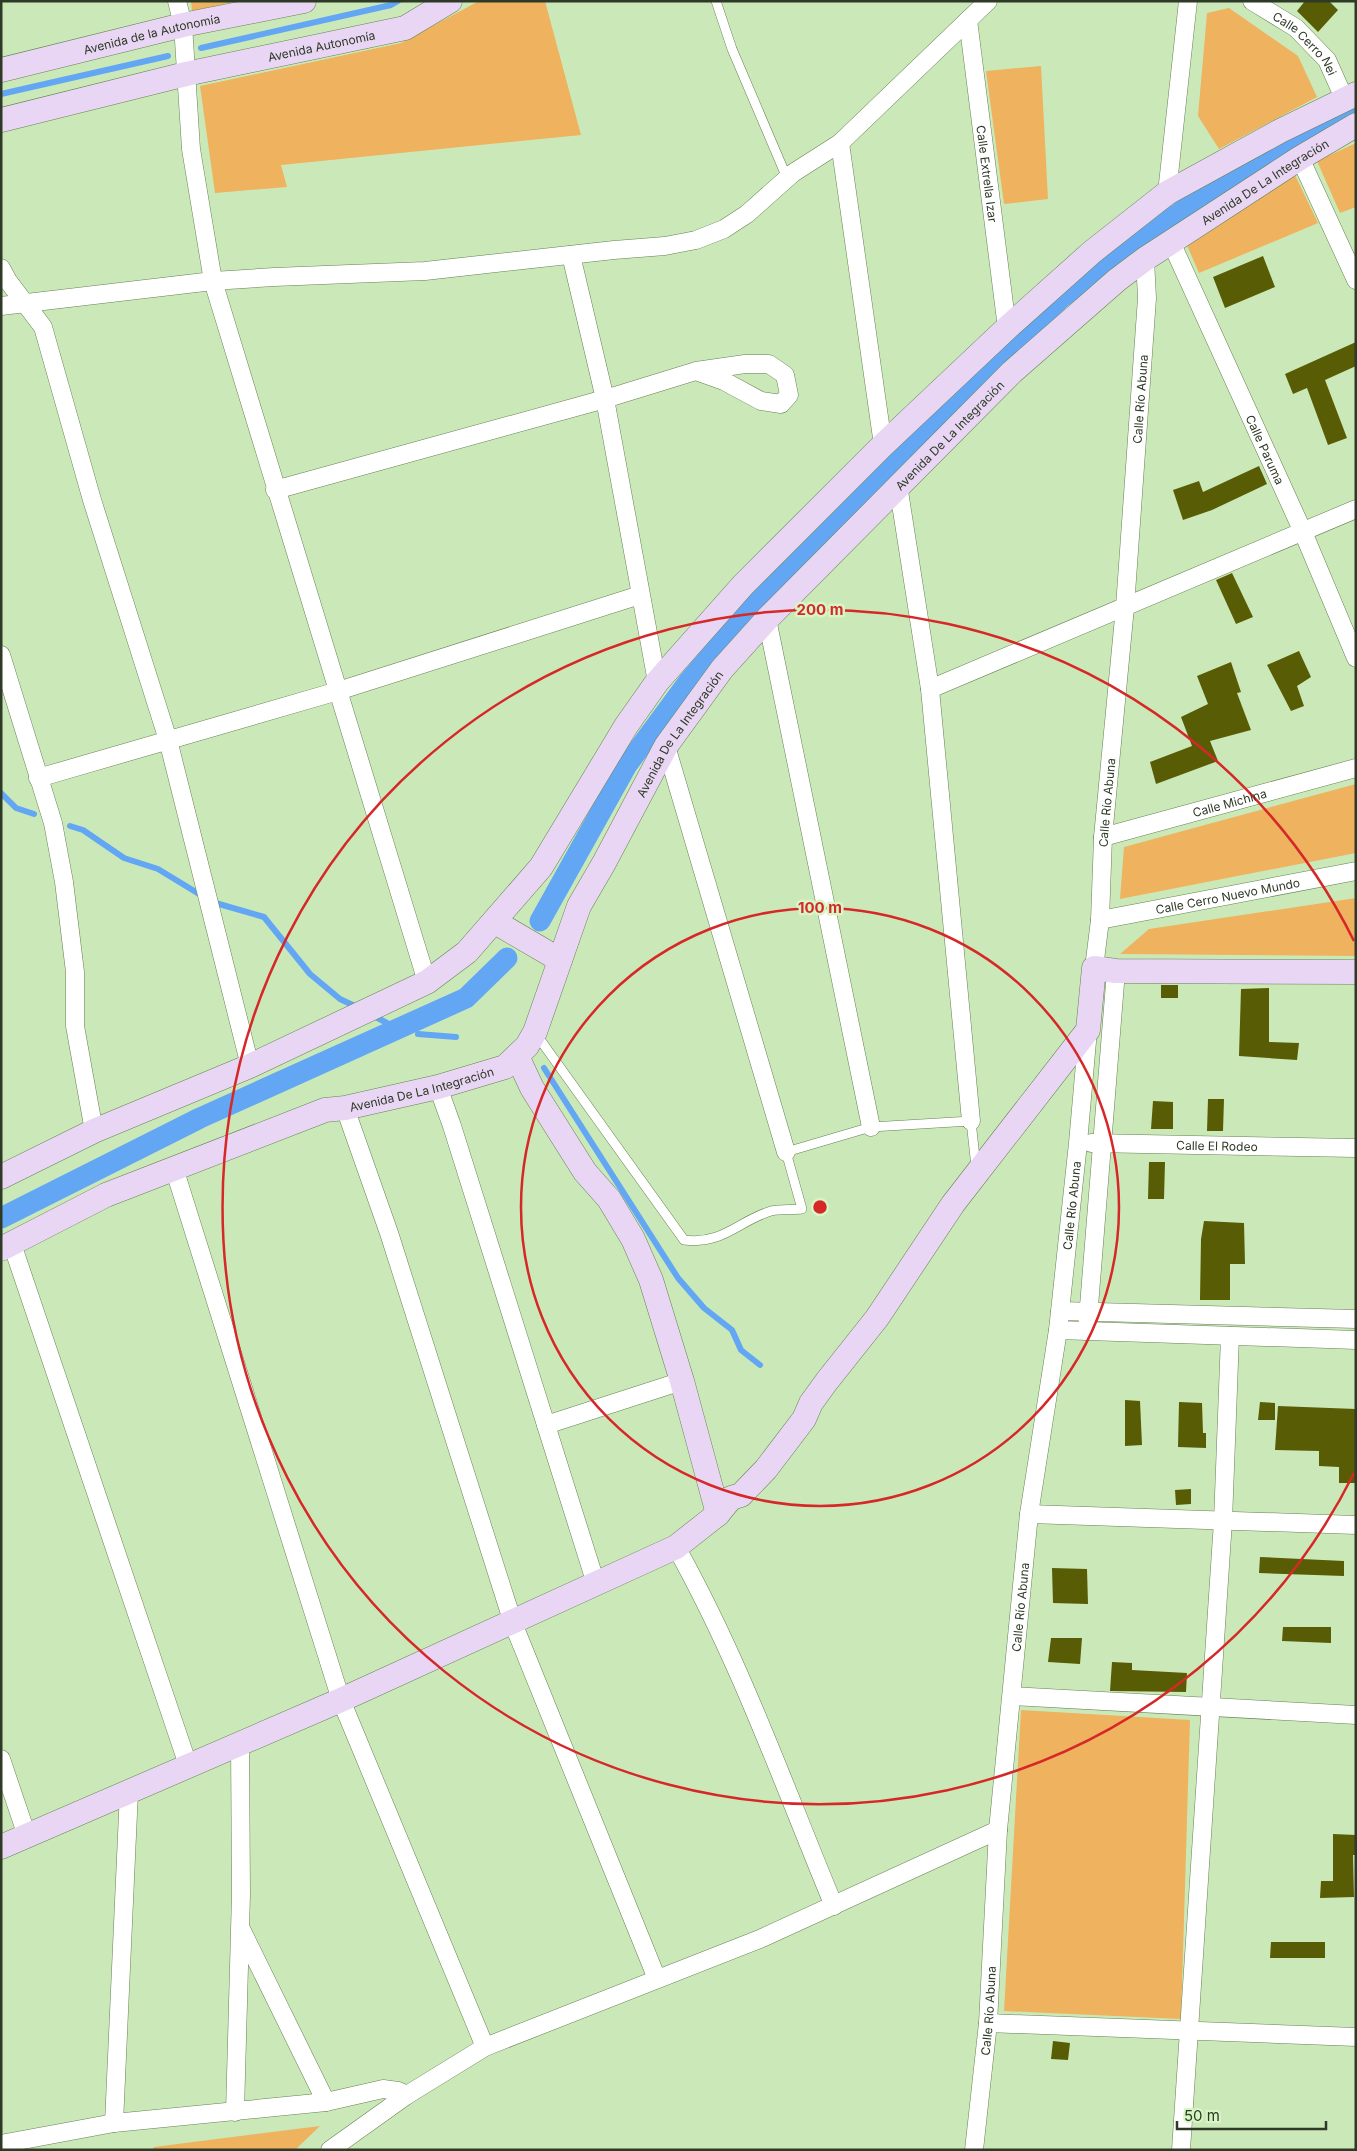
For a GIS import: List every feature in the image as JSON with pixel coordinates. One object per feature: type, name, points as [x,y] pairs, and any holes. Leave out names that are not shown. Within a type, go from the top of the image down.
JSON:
[{"type":"main road","name":"Avenida de la Autonomía","points":[[1,70],[183,26],[304,1]]},
{"type":"main road","name":"Avenida Autonomía","points":[[186,74],[405,28],[450,1]]},
{"type":"main road","points":[[1,120],[186,74]]},
{"type":"main road","points":[[1,1177],[94,1131],[250,1066],[427,982],[467,952],[541,867],[626,726],[657,682],[743,585],[883,446],[1007,328],[1092,252],[1166,193],[1280,131],[1350,96]]},
{"type":"main road","name":"Avenida De La Integración","points":[[7,1246],[106,1195],[325,1110],[345,1108],[438,1087],[505,1067],[527,1046],[534,1032],[579,906],[666,746],[722,669],[767,619],[1012,372],[1117,280],[1145,259],[1300,158],[1356,125]]},
{"type":"main road","points":[[495,922],[560,960]]},
{"type":"main road","points":[[1105,970],[1356,972]]},
{"type":"main road","name":"Calle Río Abuna","points":[[1088,1030],[1105,970]]},
{"type":"main road","points":[[1,1847],[341,1700],[676,1547],[718,1514],[732,1498],[741,1494],[766,1469],[804,1418],[811,1403],[827,1381],[877,1318],[953,1204],[1088,1030]]},
{"type":"main road","points":[[517,1056],[532,1088],[585,1172],[609,1200],[633,1239],[651,1280],[682,1381],[718,1514]]},
{"type":"street","points":[[177,1],[183,26],[192,149],[213,281],[275,490],[427,982]]},
{"type":"street","points":[[1,306],[213,281],[425,271],[665,246],[696,240],[724,229],[747,214],[787,178],[840,143],[988,1]]},
{"type":"street","points":[[1166,193],[1188,1]]},
{"type":"street","name":"Calle Cerro Nei","points":[[1252,1],[1296,28],[1327,60],[1350,96]]},
{"type":"street","name":"Calle Extrella Izar","points":[[968,20],[1007,328]]},
{"type":"street","points":[[840,143],[883,446]]},
{"type":"street","points":[[1300,158],[1356,280]]},
{"type":"street","name":"Calle Paruma","points":[[1171,242],[1302,532],[1356,658]]},
{"type":"street","points":[[571,255],[605,398],[657,682]]},
{"type":"street","name":"Calle Río Abuna","points":[[1105,970],[1100,920],[1103,837],[1125,607],[1147,298],[1145,259]]},
{"type":"street","points":[[1,268],[8,281],[43,327],[92,500],[168,740],[250,1066]]},
{"type":"street","points":[[275,490],[696,371]]},
{"type":"street","points":[[898,485],[930,689],[971,1121]]},
{"type":"street","points":[[930,689],[1356,509]]},
{"type":"street","points":[[38,778],[338,691],[640,595]]},
{"type":"street","points":[[767,619],[871,1127]]},
{"type":"street","points":[[1,655],[53,823],[64,882],[75,972],[75,1026],[94,1131]]},
{"type":"street","points":[[666,746],[786,1152]]},
{"type":"street","name":"Calle Michina","points":[[1103,837],[1356,768]]},
{"type":"street","name":"Calle Cerro Nuevo Mundo","points":[[1100,920],[1356,871]]},
{"type":"street","points":[[1087,1331],[1102,1144],[1105,970]]},
{"type":"street","name":"Calle Río Abuna","points":[[974,2150],[988,2023],[998,1830],[1029,1514],[1058,1330],[1088,1030]]},
{"type":"street","points":[[438,1087],[596,1584]]},
{"type":"street","points":[[345,1108],[389,1234],[513,1623],[657,1979]]},
{"type":"street","name":"Calle El Rodeo","points":[[1078,1143],[1356,1148]]},
{"type":"street","points":[[174,1168],[341,1700],[485,2047]]},
{"type":"street","points":[[7,1246],[188,1766]]},
{"type":"street","points":[[1060,1311],[1356,1318]]},
{"type":"street","points":[[1058,1330],[1356,1340]]},
{"type":"street","points":[[1181,2150],[1223,1521],[1230,1336]]},
{"type":"street","points":[[546,1425],[682,1381]]},
{"type":"street","points":[[1029,1514],[1356,1525]]},
{"type":"street","points":[[676,1547],[699,1589],[737,1670],[834,1906]]},
{"type":"street","points":[[1012,1696],[1356,1714]]},
{"type":"street","points":[[235,2112],[240,1926],[240,1743]]},
{"type":"street","points":[[1,1758],[27,1836]]},
{"type":"street","points":[[114,2123],[129,1791]]},
{"type":"street","points":[[330,2150],[407,2095],[485,2047],[762,1938],[998,1830]]},
{"type":"street","points":[[240,1926],[326,2102]]},
{"type":"street","points":[[988,2023],[1356,2037]]},
{"type":"street","points":[[1,2144],[114,2123],[326,2102],[383,2089],[398,2091],[407,2095]]},
{"type":"lane","points":[[716,1],[732,49],[787,178]]},
{"type":"lane","points":[[534,1032],[684,1240],[699,1242],[716,1238],[772,1211],[802,1209],[786,1152],[871,1127],[971,1121],[976,1174]]},
{"type":"shaded area","points":[[191,1],[237,1],[192,11]]},
{"type":"shaded area","points":[[479,1],[545,1],[581,135],[281,165],[287,187],[215,193],[200,86],[401,43]]},
{"type":"shaded area","points":[[1229,8],[1298,56],[1317,97],[1219,149],[1198,116],[1207,13]]},
{"type":"shaded area","points":[[1041,66],[1048,199],[1004,204],[986,71]]},
{"type":"shaded area","points":[[1356,143],[1356,207],[1340,213],[1317,161]]},
{"type":"shaded area","points":[[1295,175],[1318,223],[1199,273],[1186,243]]},
{"type":"shaded area","points":[[1356,784],[1356,853],[1120,899],[1124,847]]},
{"type":"shaded area","points":[[1356,898],[1356,956],[1120,954],[1149,929]]},
{"type":"shaded area","points":[[1021,1710],[1190,1720],[1181,2019],[1004,2011]]},
{"type":"shaded area","points":[[320,2126],[295,2150],[152,2150],[154,2147]]},
{"type":"building","points":[[1305,1],[1329,1],[1338,10],[1318,32],[1297,11]]},
{"type":"building","points":[[1263,256],[1275,287],[1225,308],[1213,277]]},
{"type":"building","points":[[1356,342],[1356,366],[1325,380],[1347,438],[1328,445],[1307,388],[1293,394],[1285,374]]},
{"type":"building","points":[[1259,466],[1267,484],[1212,510],[1183,520],[1173,490],[1199,481],[1203,492]]},
{"type":"building","points":[[1232,573],[1253,617],[1236,624],[1216,580]]},
{"type":"building","points":[[1299,651],[1311,677],[1297,686],[1304,706],[1291,711],[1267,665]]},
{"type":"building","points":[[1231,662],[1241,692],[1237,693],[1251,730],[1210,741],[1218,761],[1156,784],[1150,762],[1192,746],[1181,717],[1208,704],[1197,676]]},
{"type":"building","points":[[1161,985],[1178,985],[1178,998],[1161,998]]},
{"type":"building","points":[[1269,988],[1269,1042],[1299,1043],[1297,1060],[1239,1056],[1241,989]]},
{"type":"building","points":[[1208,1099],[1224,1099],[1223,1131],[1207,1131]]},
{"type":"building","points":[[1153,1101],[1173,1102],[1173,1129],[1151,1129]]},
{"type":"building","points":[[1149,1162],[1165,1162],[1164,1199],[1148,1199]]},
{"type":"building","points":[[1204,1221],[1244,1223],[1245,1264],[1230,1264],[1230,1300],[1200,1300],[1201,1239]]},
{"type":"building","points":[[1125,1400],[1140,1401],[1142,1445],[1125,1446]]},
{"type":"building","points":[[1179,1402],[1202,1403],[1203,1433],[1206,1433],[1206,1448],[1178,1447]]},
{"type":"building","points":[[1260,1402],[1275,1403],[1275,1420],[1258,1420]]},
{"type":"building","points":[[1278,1406],[1356,1409],[1355,1483],[1339,1483],[1339,1467],[1319,1466],[1319,1451],[1275,1450]]},
{"type":"building","points":[[1191,1489],[1191,1504],[1176,1505],[1175,1490]]},
{"type":"building","points":[[1260,1557],[1344,1561],[1344,1576],[1259,1573]]},
{"type":"building","points":[[1052,1568],[1087,1569],[1088,1604],[1053,1603]]},
{"type":"building","points":[[1283,1627],[1331,1627],[1331,1643],[1282,1641]]},
{"type":"building","points":[[1051,1638],[1082,1638],[1080,1664],[1048,1662]]},
{"type":"building","points":[[1112,1662],[1132,1663],[1132,1670],[1187,1673],[1186,1692],[1110,1691]]},
{"type":"building","points":[[1333,1834],[1356,1835],[1356,1855],[1353,1855],[1354,1897],[1320,1898],[1321,1881],[1333,1881]]},
{"type":"building","points":[[1271,1942],[1325,1942],[1325,1958],[1270,1958]]},
{"type":"building","points":[[1053,2041],[1070,2043],[1068,2060],[1051,2059]]},
{"type":"waterway","points":[[201,48],[391,5],[398,1]]},
{"type":"waterway","points":[[1,94],[168,56]]},
{"type":"waterway","points":[[540,921],[627,765],[689,681],[770,586],[935,426],[978,378],[1061,298],[1124,250],[1289,139],[1356,108]]},
{"type":"waterway","points":[[1,793],[16,808],[34,814]]},
{"type":"waterway","points":[[70,826],[83,830],[124,858],[158,869],[204,897]]},
{"type":"waterway","points":[[212,902],[264,917],[310,974],[340,999],[359,1008]]},
{"type":"waterway","points":[[1,1218],[200,1118],[466,998],[507,958]]},
{"type":"waterway","points":[[372,1015],[387,1023]]},
{"type":"waterway","points":[[418,1034],[456,1037]]},
{"type":"waterway","points":[[544,1068],[678,1278],[704,1308],[732,1330],[741,1350],[760,1365]]}]
